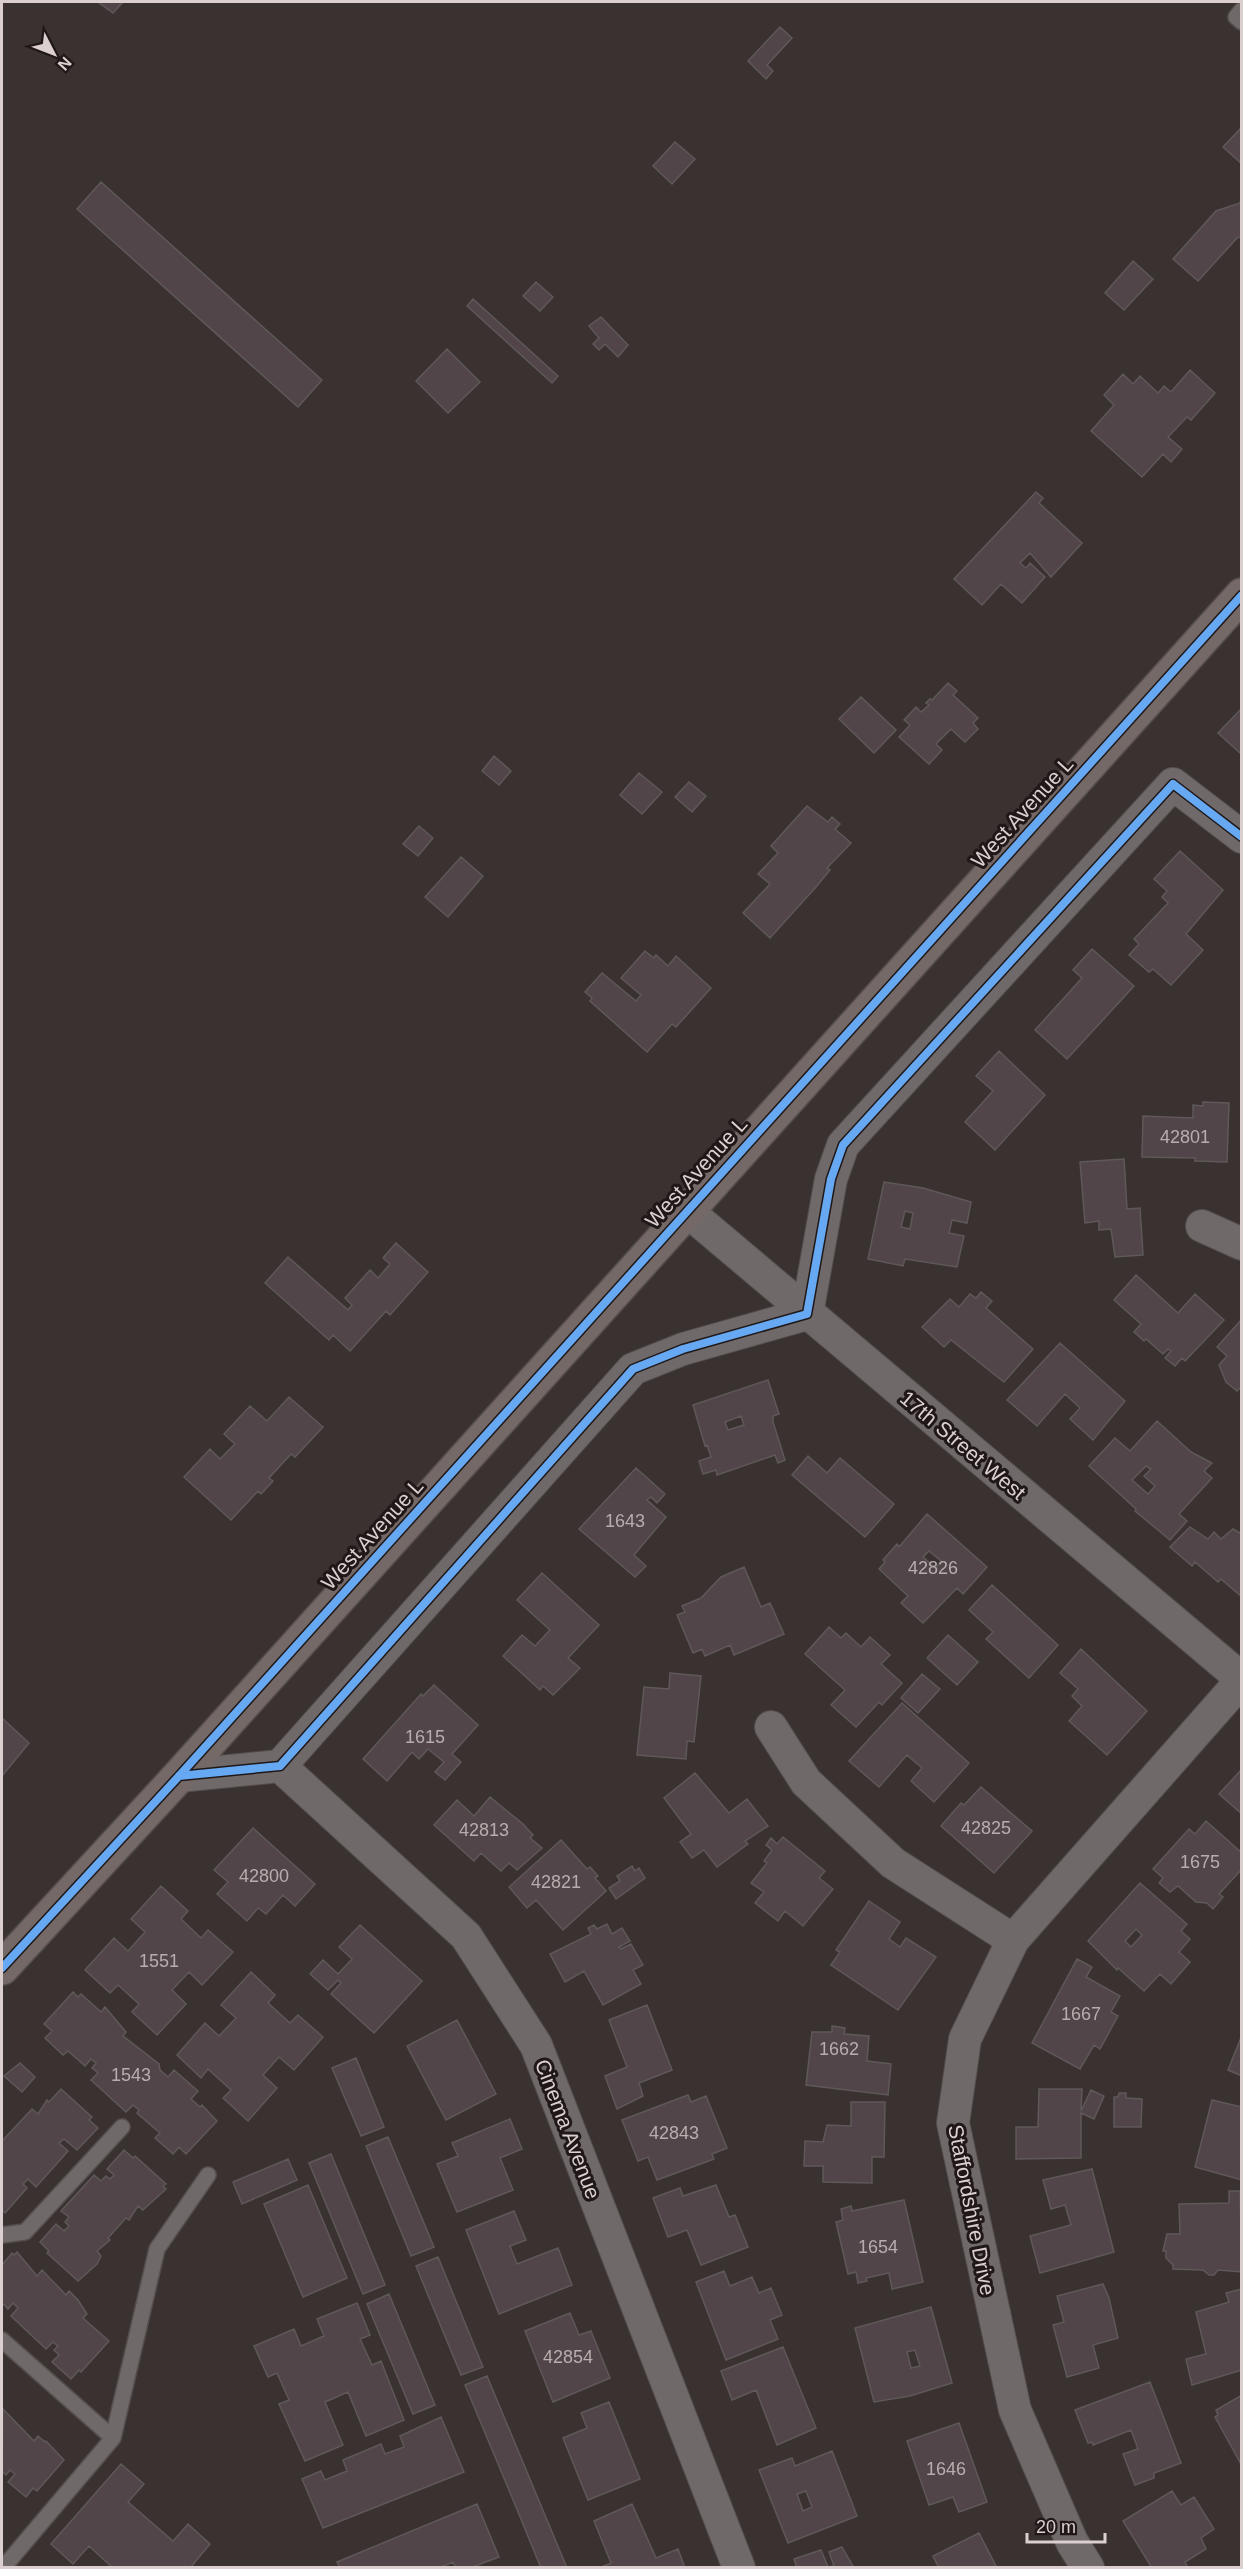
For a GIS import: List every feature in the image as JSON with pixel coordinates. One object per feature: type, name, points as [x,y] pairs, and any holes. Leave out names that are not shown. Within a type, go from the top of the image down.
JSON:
[{"type":"main road","name":"West Avenue L","points":[[2,1968],[179,1776],[686,1210],[1242,595]]},
{"type":"street","points":[[179,1776],[280,1766],[633,1369],[683,1349],[807,1314],[831,1179],[843,1146],[1173,784],[1242,837]]},
{"type":"street","name":"17th Street West","points":[[686,1210],[1242,1680]]},
{"type":"street","points":[[1202,1226],[1242,1245]]},
{"type":"street","name":"Staffordshire Drive","points":[[1088,2568],[1072,2542],[1015,2410],[952,2123],[965,2039],[1013,1940],[1242,1680]]},
{"type":"street","points":[[771,1727],[806,1782],[893,1863],[1013,1940]]},
{"type":"street","name":"Cinema Avenue","points":[[280,1766],[466,1936],[536,2045],[739,2568]]},
{"type":"lane","points":[[1242,10],[1236,16],[1242,22]]},
{"type":"lane","points":[[2,2235],[25,2232],[122,2127]]},
{"type":"lane","points":[[3,2568],[113,2438],[157,2248],[208,2175]]},
{"type":"lane","points":[[2,2340],[113,2438]]},
{"type":"building","points":[[98,2],[123,2],[113,13]]},
{"type":"building","points":[[780,27],[792,38],[767,65],[773,71],[766,79],[748,61]]},
{"type":"building","points":[[1242,127],[1242,164],[1223,147]]},
{"type":"building","points":[[675,142],[695,159],[672,184],[653,166]]},
{"type":"building","points":[[101,182],[322,380],[298,407],[77,209]]},
{"type":"building","points":[[1242,195],[1242,236],[1237,238],[1198,281],[1173,259],[1216,211],[1240,203]]},
{"type":"building","points":[[1133,261],[1153,279],[1124,310],[1105,293]]},
{"type":"building","points":[[536,282],[553,297],[540,311],[523,296]]},
{"type":"building","points":[[473,299],[558,376],[552,383],[467,306]]},
{"type":"building","points":[[601,317],[628,345],[618,357],[605,344],[599,350],[593,344],[599,338],[589,326]]},
{"type":"building","points":[[447,349],[480,382],[448,413],[416,381]]},
{"type":"building","points":[[1190,370],[1215,393],[1191,420],[1187,417],[1168,437],[1182,449],[1171,462],[1163,454],[1142,477],[1091,431],[1114,405],[1104,395],[1123,374],[1133,384],[1140,376],[1158,393],[1164,386],[1171,392]]},
{"type":"building","points":[[1036,492],[1043,498],[1039,503],[1082,543],[1051,577],[1030,553],[1020,563],[1026,568],[1030,563],[1045,577],[1022,603],[1001,584],[982,605],[954,579]]},
{"type":"building","points":[[948,683],[957,691],[953,695],[978,718],[973,723],[978,729],[965,742],[951,729],[936,744],[942,750],[929,764],[899,737],[910,725],[904,720],[916,707],[921,712],[929,705],[926,703],[932,700]]},
{"type":"building","points":[[861,697],[896,730],[874,753],[839,719]]},
{"type":"building","points":[[1242,708],[1242,754],[1241,754],[1218,733]]},
{"type":"building","points":[[494,756],[511,771],[499,785],[482,771]]},
{"type":"building","points":[[639,773],[662,792],[642,814],[620,795]]},
{"type":"building","points":[[689,782],[706,796],[692,812],[675,797]]},
{"type":"building","points":[[807,806],[828,822],[832,817],[840,824],[835,829],[851,843],[827,868],[830,870],[770,938],[743,913],[770,884],[758,874],[778,853],[771,846]]},
{"type":"building","points":[[419,826],[433,838],[418,856],[403,844]]},
{"type":"building","points":[[1180,851],[1223,890],[1186,934],[1203,950],[1171,985],[1153,969],[1149,972],[1129,955],[1139,944],[1134,939],[1168,903],[1162,897],[1167,891],[1154,879]]},
{"type":"building","points":[[461,857],[483,876],[448,917],[425,897]]},
{"type":"building","points":[[1092,949],[1134,986],[1067,1059],[1035,1030],[1082,978],[1073,970]]},
{"type":"building","points":[[645,951],[654,958],[656,955],[668,966],[676,956],[711,988],[676,1027],[672,1024],[647,1052],[590,1001],[592,998],[585,992],[602,973],[636,1001],[641,995],[621,978]]},
{"type":"building","points":[[999,1051],[1045,1095],[995,1150],[965,1122],[993,1091],[976,1076]]},
{"type":"building","points":[[1203,1102],[1229,1103],[1227,1162],[1195,1161],[1195,1158],[1142,1157],[1143,1116],[1193,1118],[1193,1105],[1203,1106]]},
{"type":"building","points":[[1124,1159],[1127,1209],[1140,1208],[1143,1255],[1115,1257],[1111,1229],[1099,1230],[1099,1221],[1085,1223],[1080,1162]]},
{"type":"building","points":[[884,1182],[923,1188],[971,1202],[967,1223],[952,1220],[949,1233],[964,1236],[957,1267],[905,1259],[903,1266],[868,1259]],"holes":[[[905,1211],[913,1213],[910,1229],[901,1227]]]},
{"type":"building","points":[[396,1243],[428,1272],[390,1315],[386,1311],[350,1351],[333,1335],[329,1340],[265,1283],[288,1257],[348,1310],[352,1305],[345,1298],[370,1270],[378,1278],[390,1264],[383,1258]]},
{"type":"building","points":[[1136,1275],[1178,1313],[1195,1294],[1224,1320],[1185,1361],[1182,1358],[1175,1366],[1165,1358],[1171,1351],[1168,1349],[1163,1354],[1146,1339],[1144,1341],[1134,1332],[1141,1324],[1114,1300]]},
{"type":"building","points":[[981,1292],[992,1301],[986,1308],[1033,1349],[1004,1382],[951,1340],[944,1347],[922,1327],[950,1299],[959,1307],[970,1294],[976,1298]]},
{"type":"building","points":[[1242,1319],[1242,1386],[1237,1391],[1226,1382],[1219,1365],[1227,1356],[1217,1347]]},
{"type":"building","points":[[1060,1343],[1125,1401],[1093,1440],[1070,1419],[1080,1408],[1065,1394],[1037,1426],[1007,1400]]},
{"type":"building","points":[[768,1380],[779,1414],[773,1416],[773,1422],[785,1460],[778,1463],[775,1455],[717,1475],[716,1470],[703,1474],[699,1461],[711,1457],[707,1445],[705,1446],[693,1405]],"holes":[[[741,1416],[744,1425],[728,1430],[725,1422]]]},
{"type":"building","points":[[289,1397],[323,1427],[295,1457],[291,1454],[269,1478],[273,1481],[261,1494],[258,1491],[231,1520],[184,1477],[210,1449],[220,1459],[235,1444],[224,1434],[250,1406],[267,1421]]},
{"type":"building","points":[[1157,1421],[1191,1452],[1212,1463],[1204,1471],[1212,1478],[1179,1514],[1187,1521],[1170,1540],[1135,1511],[1136,1509],[1089,1466],[1115,1438],[1130,1451]],"holes":[[[1146,1466],[1151,1469],[1144,1476],[1155,1486],[1148,1494],[1132,1480]]]},
{"type":"building","points":[[808,1456],[827,1473],[840,1458],[894,1504],[865,1537],[792,1475]]},
{"type":"building","points":[[636,1468],[665,1494],[657,1503],[651,1497],[647,1500],[666,1517],[634,1555],[646,1566],[635,1577],[579,1529]]},
{"type":"building","points":[[927,1514],[987,1567],[963,1594],[957,1588],[923,1623],[901,1603],[908,1596],[879,1569],[885,1562],[883,1560],[897,1544],[899,1547]],"holes":[[[929,1551],[941,1561],[936,1568],[923,1557]]]},
{"type":"building","points":[[1190,1527],[1208,1539],[1214,1532],[1221,1539],[1233,1529],[1242,1534],[1242,1597],[1221,1579],[1218,1582],[1195,1562],[1192,1566],[1170,1547]]},
{"type":"building","points":[[744,1567],[761,1607],[770,1603],[784,1634],[734,1655],[730,1645],[705,1656],[702,1649],[693,1653],[677,1615],[685,1612],[682,1606],[701,1598],[721,1577]]},
{"type":"building","points":[[542,1573],[599,1625],[568,1658],[580,1668],[553,1695],[543,1686],[540,1690],[503,1656],[522,1635],[535,1646],[550,1630],[517,1600]]},
{"type":"building","points":[[992,1585],[1058,1645],[1029,1678],[986,1639],[993,1632],[969,1610]]},
{"type":"building","points":[[829,1627],[841,1638],[846,1633],[861,1647],[870,1637],[890,1655],[881,1664],[902,1683],[882,1705],[879,1702],[856,1727],[831,1705],[845,1690],[805,1654]]},
{"type":"building","points":[[948,1635],[978,1662],[957,1685],[927,1658]]},
{"type":"building","points":[[1081,1649],[1147,1711],[1107,1755],[1069,1721],[1082,1706],[1072,1696],[1078,1689],[1060,1673]]},
{"type":"building","points":[[670,1673],[701,1676],[694,1742],[687,1741],[686,1759],[637,1755],[644,1687],[669,1689]]},
{"type":"building","points":[[922,1674],[940,1689],[918,1713],[901,1698]]},
{"type":"building","points":[[434,1685],[478,1725],[452,1754],[461,1762],[445,1780],[435,1772],[444,1762],[428,1749],[419,1759],[412,1752],[387,1781],[363,1759],[421,1694],[423,1696]]},
{"type":"building","points":[[902,1703],[969,1763],[934,1802],[911,1781],[922,1768],[907,1755],[879,1787],[849,1761]]},
{"type":"building","points":[[2,1718],[29,1743],[2,1776]]},
{"type":"building","points":[[1242,1769],[1242,1814],[1219,1794]]},
{"type":"building","points":[[695,1773],[729,1813],[747,1799],[768,1826],[745,1841],[748,1844],[717,1867],[704,1850],[692,1858],[680,1842],[691,1834],[664,1798]]},
{"type":"building","points":[[981,1787],[1032,1831],[994,1873],[941,1826],[961,1803],[964,1805]]},
{"type":"building","points":[[490,1797],[523,1824],[533,1835],[530,1838],[542,1848],[517,1870],[509,1863],[501,1871],[481,1853],[474,1861],[434,1825],[457,1800],[474,1816]]},
{"type":"building","points":[[1206,1821],[1242,1853],[1242,1869],[1219,1894],[1223,1897],[1213,1909],[1207,1903],[1196,1902],[1178,1886],[1170,1892],[1159,1883],[1163,1878],[1153,1869],[1189,1829],[1195,1834]]},
{"type":"building","points":[[253,1828],[315,1884],[295,1906],[283,1895],[266,1914],[258,1908],[247,1921],[217,1894],[228,1882],[214,1870]]},
{"type":"building","points":[[783,1837],[825,1871],[819,1878],[833,1889],[803,1926],[785,1911],[778,1921],[755,1903],[764,1892],[751,1883],[767,1863],[764,1861],[772,1850],[766,1845],[771,1838],[777,1844]]},
{"type":"building","points":[[561,1840],[587,1869],[590,1867],[598,1876],[595,1878],[606,1891],[563,1930],[536,1900],[527,1908],[509,1887]]},
{"type":"building","points":[[632,1866],[635,1871],[639,1868],[645,1878],[616,1899],[609,1888],[620,1881],[617,1876]]},
{"type":"building","points":[[1140,1883],[1187,1924],[1181,1931],[1190,1939],[1179,1952],[1190,1962],[1171,1984],[1160,1974],[1144,1991],[1118,1968],[1117,1970],[1088,1941]],"holes":[[[1136,1929],[1142,1935],[1131,1947],[1125,1941]]]},
{"type":"building","points":[[161,1886],[188,1911],[181,1919],[201,1938],[208,1930],[233,1952],[202,1985],[189,1972],[172,1990],[186,2004],[157,2035],[132,2012],[139,2004],[118,1985],[110,1993],[85,1970],[114,1938],[128,1951],[145,1932],[131,1919]]},
{"type":"building","points":[[869,1901],[900,1922],[889,1939],[900,1947],[906,1938],[936,1957],[898,2010],[831,1965],[840,1952],[836,1950]]},
{"type":"building","points":[[607,1924],[612,1934],[622,1928],[630,1941],[619,1947],[621,1949],[631,1944],[643,1965],[633,1970],[641,1984],[603,2005],[584,1971],[565,1982],[550,1954],[591,1934],[588,1928],[594,1925],[597,1929]]},
{"type":"building","points":[[360,1925],[422,1981],[374,2033],[331,1994],[341,1983],[338,1980],[328,1990],[310,1974],[323,1960],[338,1974],[352,1959],[339,1947]]},
{"type":"building","points":[[1077,1959],[1092,1967],[1086,1977],[1120,1996],[1111,2012],[1118,2016],[1100,2049],[1094,2045],[1080,2069],[1032,2043]]},
{"type":"building","points":[[251,1972],[275,1995],[268,2003],[290,2023],[298,2015],[323,2037],[294,2070],[279,2057],[263,2075],[277,2088],[248,2121],[223,2098],[231,2090],[208,2069],[201,2078],[177,2055],[205,2023],[219,2036],[236,2018],[221,2005]]},
{"type":"building","points":[[73,1992],[78,1997],[81,1994],[101,2012],[105,2007],[126,2032],[123,2036],[159,2064],[160,2070],[168,2077],[174,2070],[198,2091],[191,2099],[200,2107],[202,2105],[217,2121],[186,2154],[179,2147],[173,2154],[155,2138],[160,2133],[137,2113],[139,2110],[133,2105],[126,2112],[91,2080],[98,2073],[92,2068],[96,2063],[91,2059],[85,2066],[68,2051],[63,2055],[45,2038],[52,2031],[44,2024]]},
{"type":"building","points":[[647,2005],[672,2070],[639,2083],[643,2096],[617,2109],[605,2076],[627,2067],[609,2020]]},
{"type":"building","points":[[457,2020],[496,2094],[446,2120],[407,2046]]},
{"type":"building","points":[[832,2026],[845,2028],[844,2034],[869,2036],[867,2061],[891,2064],[888,2095],[806,2085],[812,2032],[832,2032]]},
{"type":"building","points":[[1242,2035],[1242,2076],[1228,2070]]},
{"type":"building","points":[[356,2058],[384,2127],[361,2136],[332,2068]]},
{"type":"building","points":[[20,2063],[35,2077],[22,2092],[4,2076]]},
{"type":"building","points":[[61,2089],[92,2117],[89,2120],[98,2128],[77,2150],[64,2139],[59,2143],[68,2151],[36,2187],[28,2179],[23,2184],[27,2188],[5,2213],[2,2210],[2,2141],[32,2109],[38,2114],[47,2100],[49,2102]]},
{"type":"building","points":[[1039,2089],[1082,2089],[1081,2111],[1091,2090],[1104,2096],[1094,2119],[1081,2113],[1081,2158],[1016,2159],[1016,2127],[1038,2127]]},
{"type":"building","points":[[1119,2093],[1126,2093],[1126,2098],[1142,2099],[1141,2127],[1114,2127],[1114,2097],[1118,2097]]},
{"type":"building","points":[[688,2095],[691,2102],[706,2096],[727,2148],[712,2154],[714,2159],[657,2180],[648,2157],[638,2161],[622,2120]]},
{"type":"building","points":[[1212,2100],[1242,2107],[1242,2180],[1195,2167]]},
{"type":"building","points":[[851,2102],[885,2102],[884,2157],[872,2157],[872,2183],[823,2182],[823,2166],[804,2166],[805,2141],[823,2142],[827,2125],[851,2126]]},
{"type":"building","points":[[510,2119],[522,2149],[500,2158],[513,2190],[457,2212],[437,2164],[458,2156],[452,2143]]},
{"type":"building","points":[[388,2137],[434,2247],[411,2256],[366,2146]]},
{"type":"building","points":[[124,2150],[133,2158],[135,2156],[166,2184],[163,2186],[166,2189],[143,2210],[138,2206],[129,2220],[126,2218],[108,2238],[110,2240],[97,2251],[101,2256],[97,2264],[78,2281],[47,2253],[49,2251],[40,2242],[56,2224],[64,2231],[69,2226],[65,2222],[69,2217],[61,2211],[94,2175],[101,2181],[106,2176],[110,2179],[114,2175],[107,2169]]},
{"type":"building","points":[[331,2154],[385,2285],[363,2294],[309,2163]]},
{"type":"building","points":[[288,2159],[297,2180],[242,2204],[233,2182]]},
{"type":"building","points":[[1092,2169],[1114,2252],[1040,2273],[1030,2236],[1071,2225],[1065,2205],[1051,2209],[1043,2180]]},
{"type":"building","points":[[308,2185],[347,2278],[303,2297],[264,2204]]},
{"type":"building","points":[[716,2185],[729,2217],[735,2215],[748,2247],[701,2265],[687,2230],[668,2237],[653,2198],[680,2188],[683,2196]]},
{"type":"building","points":[[1229,2191],[1240,2191],[1242,2272],[1218,2270],[1214,2275],[1209,2275],[1203,2270],[1173,2269],[1173,2265],[1166,2258],[1166,2251],[1163,2251],[1167,2234],[1180,2234],[1179,2204],[1229,2203]]},
{"type":"building","points":[[904,2200],[923,2282],[892,2289],[889,2273],[866,2278],[867,2281],[858,2283],[856,2272],[848,2274],[836,2222],[843,2220],[841,2209],[851,2206],[852,2211]]},
{"type":"building","points":[[514,2211],[526,2240],[510,2246],[517,2264],[558,2248],[572,2285],[499,2314],[466,2230]]},
{"type":"building","points":[[17,2252],[37,2276],[42,2270],[66,2295],[69,2291],[87,2314],[83,2318],[109,2341],[81,2372],[79,2370],[71,2379],[52,2362],[59,2355],[54,2350],[58,2346],[53,2342],[46,2349],[11,2316],[18,2308],[13,2303],[8,2309],[4,2304],[2,2306],[2,2265],[12,2253],[14,2255]]},
{"type":"building","points":[[438,2257],[483,2367],[461,2375],[416,2266]]},
{"type":"building","points":[[724,2271],[730,2286],[752,2277],[759,2293],[771,2288],[782,2315],[770,2320],[778,2339],[726,2360],[696,2282]]},
{"type":"building","points":[[1103,2284],[1109,2298],[1118,2338],[1093,2345],[1099,2368],[1067,2377],[1053,2325],[1064,2322],[1057,2296]]},
{"type":"building","points":[[1242,2289],[1242,2370],[1192,2385],[1186,2359],[1206,2354],[1196,2312],[1229,2302],[1226,2293]]},
{"type":"building","points":[[389,2294],[435,2405],[413,2414],[367,2304]]},
{"type":"building","points":[[357,2303],[370,2335],[360,2339],[372,2365],[381,2361],[404,2420],[366,2436],[348,2392],[325,2402],[343,2445],[305,2461],[279,2404],[289,2400],[277,2373],[268,2377],[254,2346],[294,2329],[301,2346],[324,2336],[317,2319]]},
{"type":"building","points":[[931,2307],[952,2383],[910,2396],[874,2402],[855,2328]],"holes":[[[915,2350],[920,2366],[911,2368],[907,2352]]]},
{"type":"building","points":[[570,2313],[579,2335],[591,2331],[610,2378],[553,2402],[525,2331]]},
{"type":"building","points":[[783,2347],[816,2428],[777,2445],[756,2390],[732,2400],[721,2371]]},
{"type":"building","points":[[487,2376],[567,2568],[541,2568],[465,2385]]},
{"type":"building","points":[[1150,2382],[1181,2463],[1154,2473],[1154,2478],[1135,2485],[1123,2454],[1138,2449],[1131,2430],[1093,2445],[1092,2442],[1088,2443],[1075,2410]]},
{"type":"building","points":[[1242,2395],[1242,2466],[1215,2417],[1218,2415],[1216,2410]]},
{"type":"building","points":[[609,2402],[640,2479],[588,2500],[563,2438],[587,2428],[581,2413]]},
{"type":"building","points":[[3,2409],[34,2441],[38,2436],[46,2441],[64,2460],[37,2491],[33,2488],[26,2497],[8,2482],[15,2474],[10,2470],[6,2475],[2,2471]]},
{"type":"building","points":[[441,2417],[464,2472],[323,2528],[302,2479],[321,2471],[325,2480],[347,2471],[343,2460],[381,2444],[385,2454],[404,2447],[400,2436]]},
{"type":"building","points":[[959,2423],[987,2502],[959,2512],[953,2497],[929,2505],[907,2441]]},
{"type":"building","points":[[832,2451],[857,2516],[788,2543],[759,2470],[792,2458],[795,2466]],"holes":[[[806,2491],[812,2507],[803,2511],[797,2494]]]},
{"type":"building","points":[[121,2464],[144,2484],[128,2502],[173,2541],[188,2524],[210,2544],[190,2568],[113,2568],[89,2546],[73,2564],[51,2544]]},
{"type":"building","points":[[1172,2491],[1181,2505],[1194,2497],[1214,2529],[1201,2538],[1206,2549],[1185,2562],[1188,2568],[1152,2568],[1123,2521]]},
{"type":"building","points":[[477,2504],[499,2557],[470,2568],[456,2568],[453,2562],[439,2568],[340,2568],[337,2562]]},
{"type":"building","points":[[632,2504],[656,2558],[678,2549],[685,2568],[599,2568],[611,2563],[594,2521]]},
{"type":"building","points":[[979,2533],[997,2568],[939,2568],[933,2556]]},
{"type":"building","points":[[842,2547],[854,2568],[797,2568],[794,2559],[821,2550],[828,2567],[834,2566],[829,2552]]},
{"type":"cycle path","points":[[2,1968],[179,1776],[1242,595]]},
{"type":"cycle path","points":[[179,1776],[280,1766],[633,1369],[683,1349],[807,1314],[831,1179],[843,1145],[1173,784],[1242,837]]}]
